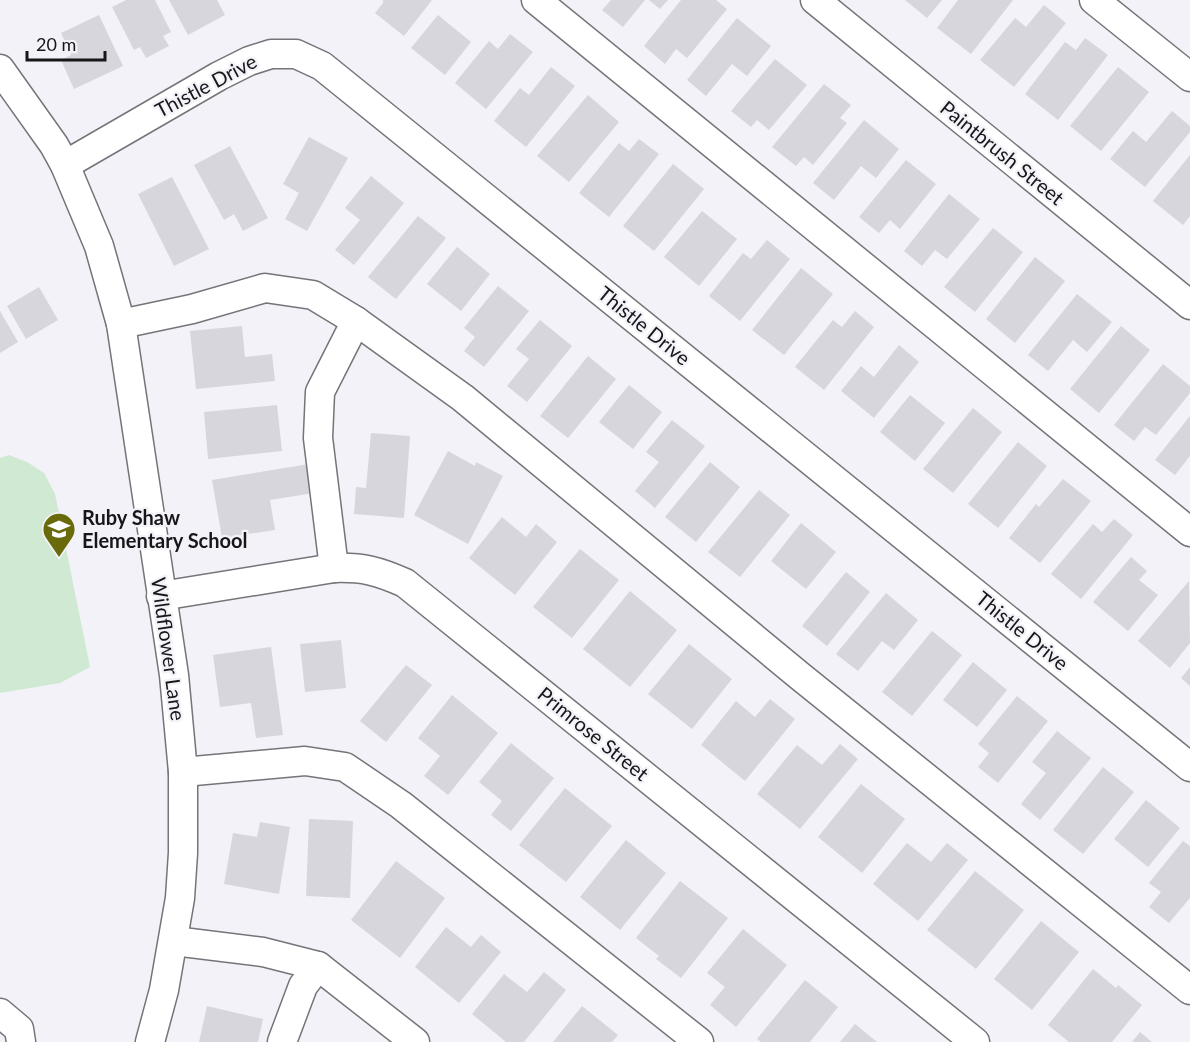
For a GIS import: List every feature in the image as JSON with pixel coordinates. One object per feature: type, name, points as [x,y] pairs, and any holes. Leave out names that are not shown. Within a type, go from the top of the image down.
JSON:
[{"type":"street","points":[[536,0],[1190,532]]},
{"type":"street","name":"Paintbrush Street","points":[[815,0],[1190,305]]},
{"type":"street","points":[[1094,0],[1190,77]]},
{"type":"street","name":"Thistle Drive","points":[[66,165],[249,61],[271,54],[296,54],[322,66],[1190,767]]},
{"type":"street","name":"Wildflower Lane","points":[[0,69],[66,165],[99,246],[121,324],[174,675],[183,772],[183,853],[180,898],[164,990],[150,1042]]},
{"type":"street","points":[[121,324],[192,309],[265,288],[313,295],[357,321],[463,398],[801,677],[1190,990]]},
{"type":"street","points":[[334,567],[318,438],[320,392],[357,321]]},
{"type":"street","name":"Primrose Street","points":[[161,596],[334,567],[359,567],[384,573],[405,583],[975,1042]]},
{"type":"street","points":[[183,772],[305,761],[345,767],[401,805],[699,1042]]},
{"type":"street","points":[[174,941],[263,952],[318,966],[415,1042]]},
{"type":"street","points":[[282,1042],[303,986],[318,966]]},
{"type":"street","points":[[0,1013],[19,1029],[21,1042]]},
{"type":"green space","points":[[9,455],[27,462],[44,473],[55,494],[90,667],[60,683],[0,693],[0,458]]},
{"type":"building","points":[[126,0],[155,0],[171,32],[163,36],[169,46],[146,58],[140,47],[134,50],[112,7]]},
{"type":"building","points":[[169,0],[217,0],[225,15],[188,35]]},
{"type":"building","points":[[383,0],[432,0],[404,36],[375,13]]},
{"type":"building","points":[[611,0],[645,0],[623,27],[602,10]]},
{"type":"building","points":[[649,0],[668,0],[660,9]]},
{"type":"building","points":[[681,0],[716,0],[727,9],[687,58],[676,49],[665,64],[644,46]]},
{"type":"building","points":[[905,0],[942,0],[927,18]]},
{"type":"building","points":[[958,0],[1013,0],[971,54],[937,28]]},
{"type":"building","points":[[1044,5],[1066,23],[1014,87],[980,60],[1015,18],[1026,27]]},
{"type":"building","points":[[99,15],[123,66],[74,89],[61,60],[71,55],[61,33]]},
{"type":"building","points":[[438,15],[471,42],[445,75],[411,48]]},
{"type":"building","points":[[737,18],[771,46],[747,76],[732,64],[706,96],[687,80]]},
{"type":"building","points":[[510,34],[533,52],[486,109],[455,83],[489,41],[498,49]]},
{"type":"building","points":[[1085,38],[1108,55],[1058,120],[1025,94],[1065,42],[1076,50]]},
{"type":"building","points":[[775,59],[807,85],[769,130],[757,120],[751,127],[731,111]]},
{"type":"building","points":[[551,67],[575,86],[526,147],[494,121],[520,88],[529,95]]},
{"type":"building","points":[[1118,67],[1149,92],[1101,151],[1070,126]]},
{"type":"building","points":[[824,84],[851,105],[840,118],[847,123],[813,165],[804,157],[796,166],[772,147]]},
{"type":"building","points":[[588,95],[619,122],[569,182],[537,156]]},
{"type":"building","points":[[1172,111],[1190,126],[1190,132],[1145,187],[1110,159],[1133,131],[1146,142]]},
{"type":"building","points":[[864,120],[899,149],[876,178],[861,166],[834,200],[813,183]]},
{"type":"building","points":[[309,137],[348,158],[307,231],[285,219],[299,193],[283,184]]},
{"type":"building","points":[[639,139],[659,154],[609,217],[579,193],[619,143],[629,151]]},
{"type":"building","points":[[230,146],[268,218],[243,231],[234,214],[224,220],[194,165]]},
{"type":"building","points":[[1190,155],[1190,216],[1183,225],[1153,201]]},
{"type":"building","points":[[906,160],[936,184],[900,229],[890,220],[879,233],[859,217]]},
{"type":"building","points":[[673,164],[704,189],[654,251],[623,226]]},
{"type":"building","points":[[371,176],[404,203],[354,265],[335,250],[360,220],[345,208]]},
{"type":"building","points":[[172,177],[209,249],[174,266],[138,194]]},
{"type":"building","points":[[949,194],[980,219],[947,259],[935,250],[922,266],[904,251]]},
{"type":"building","points":[[702,211],[737,239],[699,286],[664,257]]},
{"type":"building","points":[[418,216],[446,238],[396,299],[368,277]]},
{"type":"building","points":[[993,228],[1023,252],[975,312],[944,287]]},
{"type":"building","points":[[767,240],[790,259],[740,321],[709,296],[743,253],[751,259]]},
{"type":"building","points":[[457,247],[490,274],[461,311],[427,284]]},
{"type":"building","points":[[1035,257],[1065,281],[1015,343],[986,319]]},
{"type":"building","points":[[801,268],[833,294],[784,355],[752,330]]},
{"type":"building","points":[[498,286],[529,311],[484,367],[464,351],[475,337],[464,328]]},
{"type":"building","points":[[39,287],[58,320],[26,339],[7,306]]},
{"type":"building","points":[[1077,294],[1112,322],[1087,352],[1073,340],[1048,371],[1028,355]]},
{"type":"building","points":[[0,311],[18,342],[0,353]]},
{"type":"building","points":[[855,311],[874,327],[824,390],[795,367],[833,320],[842,327]]},
{"type":"building","points":[[540,320],[572,346],[527,402],[507,386],[529,359],[516,349]]},
{"type":"building","points":[[242,326],[245,357],[272,354],[275,381],[196,389],[190,331]]},
{"type":"building","points":[[1121,326],[1150,350],[1099,413],[1070,389]]},
{"type":"building","points":[[899,345],[919,362],[874,418],[841,391],[861,366],[874,377]]},
{"type":"building","points":[[588,356],[616,379],[568,438],[540,416]]},
{"type":"building","points":[[1163,364],[1190,386],[1190,393],[1156,435],[1145,427],[1134,441],[1114,425]]},
{"type":"building","points":[[629,385],[662,412],[633,449],[599,422]]},
{"type":"building","points":[[910,395],[945,423],[915,461],[880,432]]},
{"type":"building","points":[[277,405],[282,451],[208,459],[204,412]]},
{"type":"building","points":[[973,408],[1002,432],[953,493],[923,469]]},
{"type":"building","points":[[1190,416],[1190,456],[1175,475],[1155,460]]},
{"type":"building","points":[[672,420],[705,446],[655,508],[635,491],[659,462],[646,452]]},
{"type":"building","points":[[371,433],[410,436],[404,518],[354,514],[356,487],[366,488]]},
{"type":"building","points":[[1018,442],[1047,466],[998,528],[968,504]]},
{"type":"building","points":[[448,451],[475,466],[476,462],[503,476],[468,544],[414,515]]},
{"type":"building","points":[[710,462],[740,487],[696,542],[665,517]]},
{"type":"building","points":[[309,464],[314,493],[270,500],[275,530],[222,538],[212,480]]},
{"type":"building","points":[[1063,479],[1091,501],[1040,563],[1009,538],[1036,504],[1039,507]]},
{"type":"building","points":[[759,490],[790,515],[740,577],[708,552]]},
{"type":"building","points":[[502,517],[526,537],[536,524],[557,542],[515,595],[469,558]]},
{"type":"building","points":[[1114,519],[1133,535],[1081,599],[1051,574],[1093,524],[1102,532]]},
{"type":"building","points":[[801,523],[836,552],[806,589],[771,561]]},
{"type":"building","points":[[580,549],[619,580],[572,638],[533,607]]},
{"type":"building","points":[[1131,557],[1147,571],[1139,580],[1158,595],[1128,631],[1093,602]]},
{"type":"building","points":[[846,572],[870,592],[827,646],[802,626]]},
{"type":"building","points":[[1189,581],[1190,643],[1170,668],[1138,641]]},
{"type":"building","points":[[630,591],[677,630],[630,687],[583,649]]},
{"type":"building","points":[[886,593],[918,620],[894,650],[882,641],[858,671],[836,654]]},
{"type":"building","points":[[932,631],[962,655],[912,716],[882,692]]},
{"type":"building","points":[[341,640],[346,688],[305,692],[300,644]]},
{"type":"building","points":[[689,644],[732,679],[692,729],[648,694]]},
{"type":"building","points":[[271,647],[283,735],[256,738],[251,703],[220,707],[213,655]]},
{"type":"building","points":[[973,662],[1007,690],[977,727],[943,700]]},
{"type":"building","points":[[406,665],[432,685],[386,742],[360,721]]},
{"type":"building","points":[[1190,667],[1190,686],[1181,678]]},
{"type":"building","points":[[452,695],[498,733],[448,795],[424,776],[440,756],[418,738]]},
{"type":"building","points":[[1017,696],[1048,721],[998,783],[978,767],[989,753],[978,744]]},
{"type":"building","points":[[770,699],[795,719],[745,781],[701,745],[736,701],[755,717]]},
{"type":"building","points":[[1057,731],[1091,758],[1040,820],[1021,804],[1046,773],[1032,762]]},
{"type":"building","points":[[511,743],[554,778],[511,831],[491,815],[502,801],[479,782]]},
{"type":"building","points":[[840,744],[858,759],[800,829],[757,794],[797,745],[822,765]]},
{"type":"building","points":[[1103,767],[1134,792],[1083,854],[1053,830]]},
{"type":"building","points":[[861,784],[905,819],[862,873],[818,837]]},
{"type":"building","points":[[565,788],[612,826],[566,882],[519,845]]},
{"type":"building","points":[[1146,800],[1180,828],[1148,867],[1114,839]]},
{"type":"building","points":[[309,819],[353,821],[350,898],[306,896]]},
{"type":"building","points":[[260,822],[290,827],[279,894],[224,884],[233,833],[257,837]]},
{"type":"building","points":[[626,840],[666,873],[620,930],[580,897]]},
{"type":"building","points":[[1183,841],[1190,846],[1190,898],[1169,923],[1149,907],[1161,892],[1149,883]]},
{"type":"building","points":[[907,843],[931,862],[947,843],[968,860],[918,921],[873,884]]},
{"type":"building","points":[[396,861],[445,898],[400,958],[351,920]]},
{"type":"building","points":[[975,871],[1024,910],[976,969],[927,930]]},
{"type":"building","points":[[680,881],[728,918],[681,978],[656,959],[659,956],[636,938]]},
{"type":"building","points":[[1041,921],[1079,952],[1032,1010],[994,979]]},
{"type":"building","points":[[446,927],[471,947],[481,935],[501,952],[459,1003],[415,967]]},
{"type":"building","points":[[743,929],[787,965],[736,1027],[710,1005],[725,987],[707,973]]},
{"type":"building","points":[[1093,969],[1116,988],[1118,985],[1142,1005],[1112,1042],[1069,1042],[1048,1025]]},
{"type":"building","points":[[544,972],[566,990],[524,1042],[506,1042],[472,1014],[504,974],[527,992]]},
{"type":"building","points":[[805,980],[838,1007],[810,1042],[761,1042],[757,1039]]},
{"type":"building","points":[[207,1006],[263,1019],[258,1042],[199,1042]]},
{"type":"building","points":[[582,1006],[618,1035],[612,1042],[553,1042]]},
{"type":"building","points":[[855,1024],[877,1042],[840,1042]]},
{"type":"building","points":[[1140,1032],[1152,1042],[1132,1042]]},
{"type":"place","name":"Ruby Shaw Elementary School","points":[[59,558]]}]
